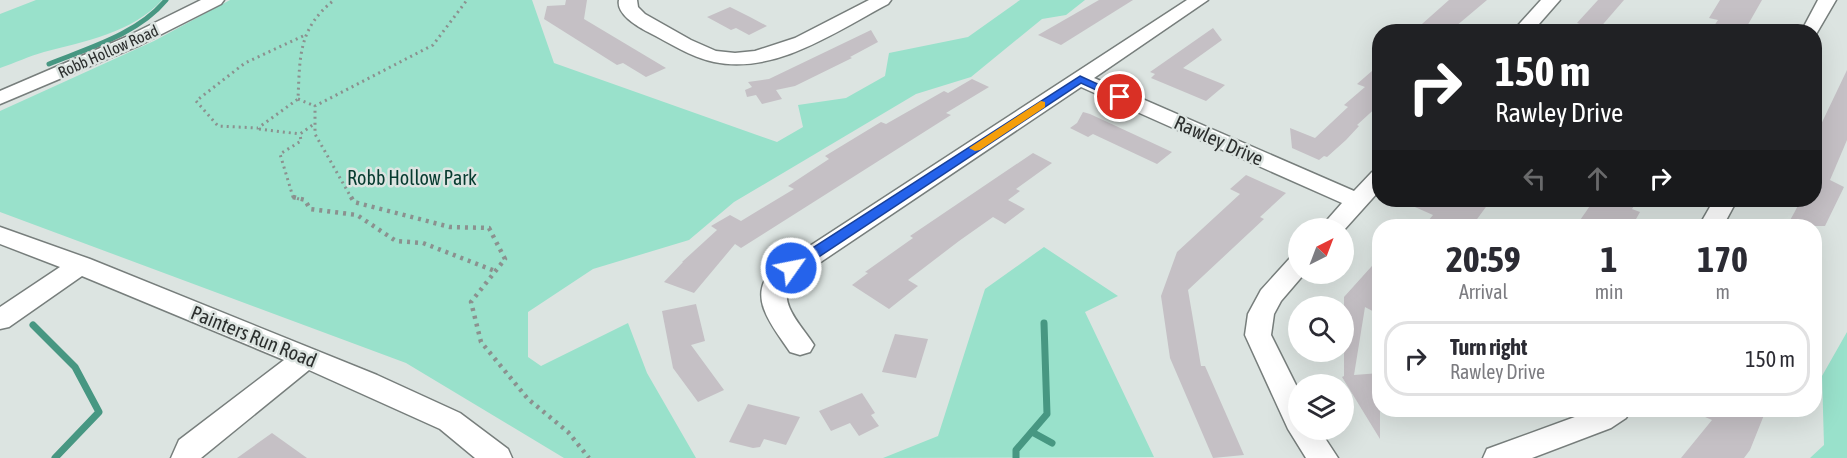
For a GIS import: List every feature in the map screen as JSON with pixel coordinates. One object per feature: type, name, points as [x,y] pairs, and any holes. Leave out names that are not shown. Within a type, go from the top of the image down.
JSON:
[{"type":"street","name":"Robb Hollow Road","points":[[0,98],[133,41],[215,0]]},
{"type":"street","points":[[628,0],[630,10],[637,17],[673,38],[710,55],[738,60],[772,54],[882,0]]},
{"type":"street","points":[[800,345],[778,311],[773,297],[777,281],[791,268],[1199,0]]},
{"type":"street","points":[[1528,24],[1551,0]]},
{"type":"street","points":[[1814,24],[1827,0]]},
{"type":"street","name":"Rawley Drive","points":[[1080,79],[1357,201]]},
{"type":"street","points":[[1341,218],[1372,185]]},
{"type":"street","name":"Painters Run Road","points":[[0,235],[81,265],[307,357],[450,421],[497,458]]},
{"type":"street","points":[[0,320],[81,265]]},
{"type":"street","points":[[1288,276],[1270,296],[1261,314],[1258,335],[1288,398]]},
{"type":"street","points":[[186,458],[190,449],[307,357]]},
{"type":"street","points":[[1498,458],[1606,417]]},
{"type":"street","points":[[1311,440],[1323,458]]},
{"type":"path","points":[[258,128],[298,99],[303,36],[316,12],[334,0]]},
{"type":"path","points":[[298,99],[315,106],[433,45],[467,0]]},
{"type":"path","points":[[303,36],[245,63],[196,100],[218,126],[258,128],[300,134],[315,124]]},
{"type":"path","points":[[315,106],[315,134],[354,202],[450,227],[489,228],[505,259],[471,302],[481,342],[528,399],[568,432],[589,458]]},
{"type":"path","points":[[300,134],[300,141],[280,154],[293,196],[305,200],[310,209],[357,215],[396,242],[423,243],[495,271]]},
{"type":"green space","points":[[36,0],[162,0],[150,11],[122,28],[0,68],[0,14]]},
{"type":"green space","name":"Robb Hollow Park","points":[[230,0],[532,0],[554,63],[777,142],[803,127],[798,105],[846,98],[885,76],[889,53],[968,37],[1020,0],[1085,0],[1066,15],[1042,19],[971,77],[916,94],[734,202],[689,240],[593,269],[528,312],[528,357],[541,366],[628,323],[647,373],[696,458],[564,458],[406,363],[0,212],[0,111],[154,41]]},
{"type":"green space","points":[[1044,247],[1118,296],[1085,312],[1154,457],[883,458],[938,436],[985,289]]},
{"type":"green space","points":[[1847,332],[1847,458],[1810,458],[1824,445],[1822,376]]},
{"type":"building","points":[[566,0],[587,0],[584,19],[666,68],[646,77],[623,63],[617,65],[544,19],[547,6],[565,5]]},
{"type":"building","points":[[1099,0],[1133,0],[1061,45],[1038,35]]},
{"type":"building","points":[[1449,0],[1487,0],[1458,24],[1422,24]]},
{"type":"building","points":[[1598,0],[1624,0],[1603,24],[1577,23]]},
{"type":"building","points":[[1720,0],[1762,0],[1748,24],[1715,24],[1718,20],[1709,18]]},
{"type":"building","points":[[730,7],[767,26],[749,35],[736,28],[731,30],[707,17]]},
{"type":"building","points":[[1213,28],[1222,40],[1183,68],[1225,85],[1206,101],[1151,78],[1155,74],[1150,72]]},
{"type":"building","points":[[871,30],[878,42],[850,57],[852,58],[795,86],[776,90],[782,99],[762,104],[756,95],[747,97],[745,90],[752,87],[748,82],[769,79]]},
{"type":"building","points":[[1847,70],[1847,140],[1830,180],[1844,187],[1825,226],[1822,226],[1822,219],[1791,219],[1797,207],[1822,207],[1822,122]]},
{"type":"building","points":[[1372,71],[1372,111],[1357,125],[1359,126],[1346,140],[1327,157],[1324,156],[1319,160],[1292,148],[1290,128],[1315,138],[1348,107],[1344,105],[1365,87],[1357,84]]},
{"type":"building","points":[[972,79],[989,87],[946,113],[951,115],[741,248],[735,244],[694,293],[664,282],[717,230],[711,226],[730,215],[741,221],[794,189],[788,186],[829,159],[825,156],[881,122],[886,124],[944,91],[948,93]]},
{"type":"building","points":[[1083,112],[1172,152],[1157,164],[1093,134],[1088,137],[1070,128],[1077,123]]},
{"type":"building","points":[[1033,153],[1052,163],[1016,189],[1020,191],[1008,200],[1025,209],[1005,224],[993,217],[959,241],[908,280],[918,286],[889,309],[852,285],[868,273],[865,272],[913,238],[910,236]]},
{"type":"building","points":[[1246,175],[1286,193],[1260,217],[1264,219],[1188,290],[1201,366],[1205,366],[1244,455],[1213,458],[1170,358],[1161,296],[1177,252],[1240,194],[1230,189]]},
{"type":"building","points":[[1415,207],[1486,207],[1477,219],[1430,219],[1433,215]]},
{"type":"building","points":[[1589,207],[1633,207],[1632,209],[1640,212],[1636,219],[1581,219]]},
{"type":"building","points":[[1372,266],[1372,311],[1365,307],[1354,375],[1344,374],[1344,362],[1354,362],[1354,296],[1345,296]]},
{"type":"building","points":[[696,304],[705,341],[691,345],[724,390],[698,402],[673,368],[662,311]]},
{"type":"building","points":[[895,334],[928,339],[916,378],[882,372]]},
{"type":"building","points":[[1372,374],[1372,417],[1380,417],[1380,439],[1354,397],[1354,375]]},
{"type":"building","points":[[862,393],[875,413],[871,415],[879,426],[859,436],[850,423],[831,431],[819,411]]},
{"type":"building","points":[[748,404],[800,417],[786,445],[764,439],[760,447],[753,448],[729,442]]},
{"type":"building","points":[[1705,417],[1763,417],[1750,450],[1744,458],[1681,458],[1712,420]]},
{"type":"building","points":[[272,433],[307,458],[237,458]]},
{"type":"waterway","points":[[49,64],[127,31],[155,12],[166,0]]},
{"type":"waterway","points":[[1016,458],[1016,450],[1047,414],[1044,323]]},
{"type":"waterway","points":[[33,325],[75,367],[99,412],[55,458]]},
{"type":"waterway","points":[[1032,432],[1052,443]]},
{"type":"slow traffic","points":[[975,148],[1041,105]]},
{"type":"route","points":[[791,268],[1080,79],[1120,97]]}]
